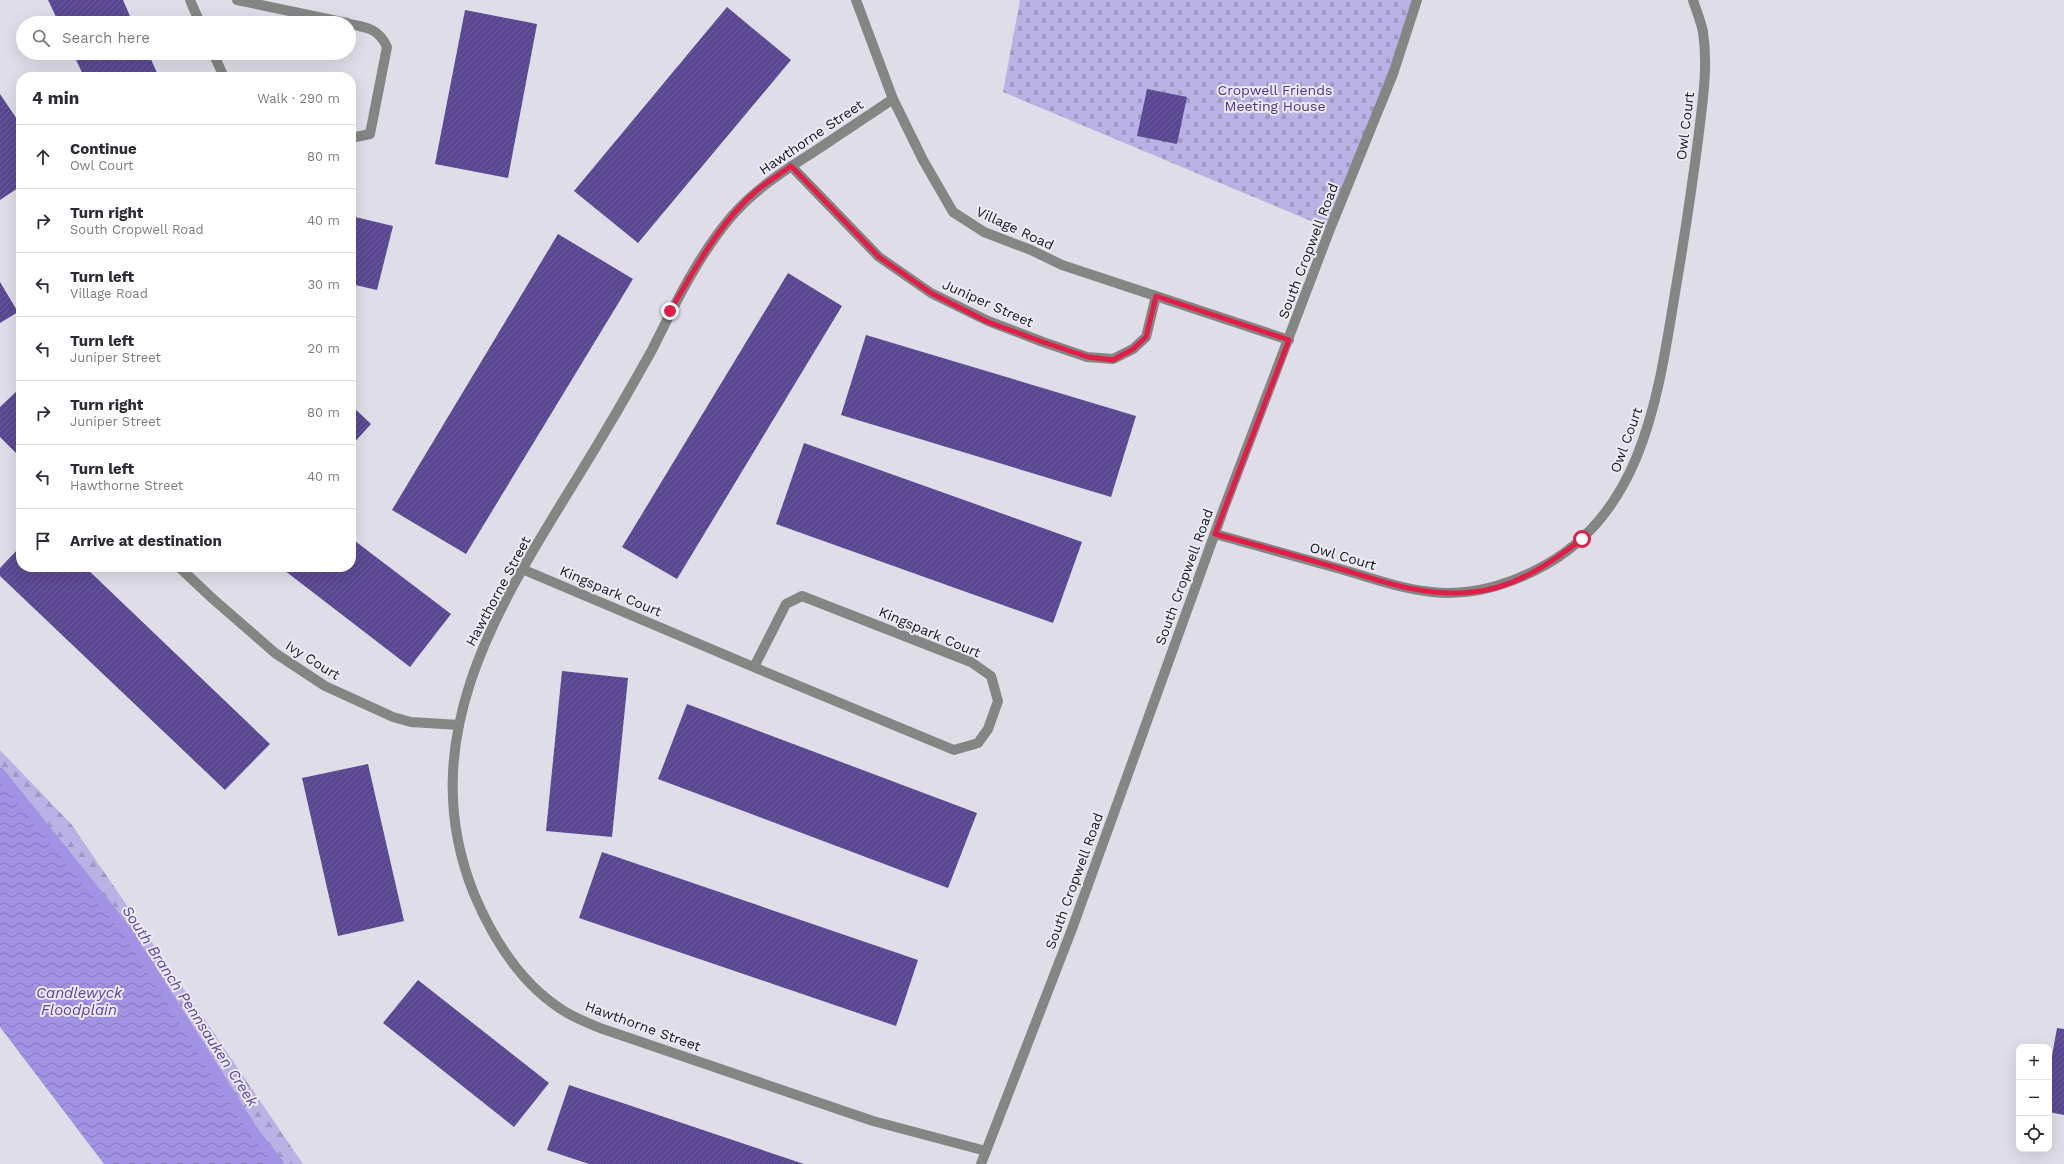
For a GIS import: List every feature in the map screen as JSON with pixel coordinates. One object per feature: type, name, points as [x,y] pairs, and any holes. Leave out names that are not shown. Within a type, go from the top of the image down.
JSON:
[{"type":"street","points":[[190,0],[197,16]]},
{"type":"street","points":[[237,0],[314,16]]},
{"type":"street","name":"Village Road","points":[[856,0],[893,99],[923,160],[952,212],[984,232],[1031,250],[1062,265],[1289,340]]},
{"type":"street","name":"South Cropwell Road","points":[[981,1164],[1088,885],[1215,534],[1330,228],[1393,74],[1417,0]]},
{"type":"street","name":"Owl Court","points":[[1215,534],[1399,587],[1435,592],[1473,592],[1512,582],[1549,564],[1582,539],[1610,508],[1632,470],[1648,426],[1659,380],[1685,235],[1698,143],[1705,64],[1703,31],[1693,0]]},
{"type":"street","points":[[356,25],[367,27],[382,35],[388,47],[370,134],[356,137]]},
{"type":"street","points":[[216,60],[222,72]]},
{"type":"street","name":"Hawthorne Street","points":[[893,99],[791,166],[756,191],[710,244],[670,311],[652,349],[610,423],[522,569],[487,635],[473,671],[454,745],[452,783],[454,819],[460,852],[471,886],[485,921],[506,954],[532,985],[563,1010],[600,1028],[873,1121],[986,1151]]},
{"type":"street","name":"Juniper Street","points":[[791,166],[879,257],[931,293],[988,322],[1043,342],[1088,357],[1113,360],[1133,349],[1146,337],[1156,296]]},
{"type":"street","name":"Kingspark Court","points":[[522,569],[754,667],[954,750],[978,743],[988,729],[998,701],[991,676],[971,662],[802,596],[786,604],[754,667]]},
{"type":"street","name":"Ivy Court","points":[[185,572],[269,648],[325,686],[393,717],[411,722],[459,725]]},
{"type":"green space","name":"Cropwell Friends Meeting House","points":[[1020,0],[1417,0],[1330,229],[1003,92]]},
{"type":"green space","points":[[0,750],[72,825],[303,1164],[279,1164],[254,1132],[127,931],[0,773]]},
{"type":"water","name":"Candlewyck Floodplain","points":[[0,773],[127,931],[254,1132],[279,1164],[104,1164],[0,1027]]},
{"type":"building","points":[[48,0],[123,0],[130,16],[56,16]]},
{"type":"building","points":[[727,7],[791,60],[638,243],[574,191]]},
{"type":"building","points":[[465,10],[537,24],[508,178],[435,164]]},
{"type":"building","points":[[76,60],[151,60],[157,72],[82,72]]},
{"type":"building","points":[[1147,89],[1187,97],[1177,144],[1137,136]]},
{"type":"building","points":[[0,94],[16,118],[16,189],[0,200]]},
{"type":"building","points":[[356,217],[393,226],[377,290],[356,285]]},
{"type":"building","points":[[558,234],[633,279],[466,554],[392,510]]},
{"type":"building","points":[[788,273],[842,306],[677,579],[622,547]]},
{"type":"building","points":[[0,282],[16,309],[16,313],[0,323]]},
{"type":"building","points":[[866,335],[1136,416],[1111,497],[841,415]]},
{"type":"building","points":[[16,392],[16,453],[0,437],[0,407]]},
{"type":"building","points":[[356,410],[371,424],[356,440]]},
{"type":"building","points":[[804,443],[1082,542],[1053,623],[776,524]]},
{"type":"building","points":[[356,542],[451,614],[410,667],[286,572],[356,572]]},
{"type":"building","points":[[16,551],[16,572],[90,572],[270,744],[225,790],[0,576],[0,568]]},
{"type":"building","points":[[562,671],[628,678],[612,837],[546,831]]},
{"type":"building","points":[[687,704],[977,813],[948,888],[658,779]]},
{"type":"building","points":[[368,764],[404,921],[338,936],[302,778]]},
{"type":"building","points":[[602,852],[918,960],[896,1026],[579,918]]},
{"type":"building","points":[[418,980],[549,1083],[514,1127],[383,1023]]},
{"type":"building","points":[[2057,1028],[2064,1029],[2064,1115],[2052,1113],[2052,1056]]},
{"type":"building","points":[[569,1085],[804,1164],[589,1164],[547,1150]]},
{"type":"waterway","name":"South Branch Pennsauken Creek","points":[[0,773],[127,931],[254,1132],[279,1164]]},
{"type":"route","points":[[670,311],[710,244],[732,217],[756,191],[791,166],[879,257],[931,293],[988,322],[1043,342],[1068,349],[1088,357],[1113,360],[1133,349],[1146,337],[1156,296],[1289,340],[1215,534],[1399,587],[1435,592],[1473,592],[1512,582],[1549,564],[1582,539]]}]
